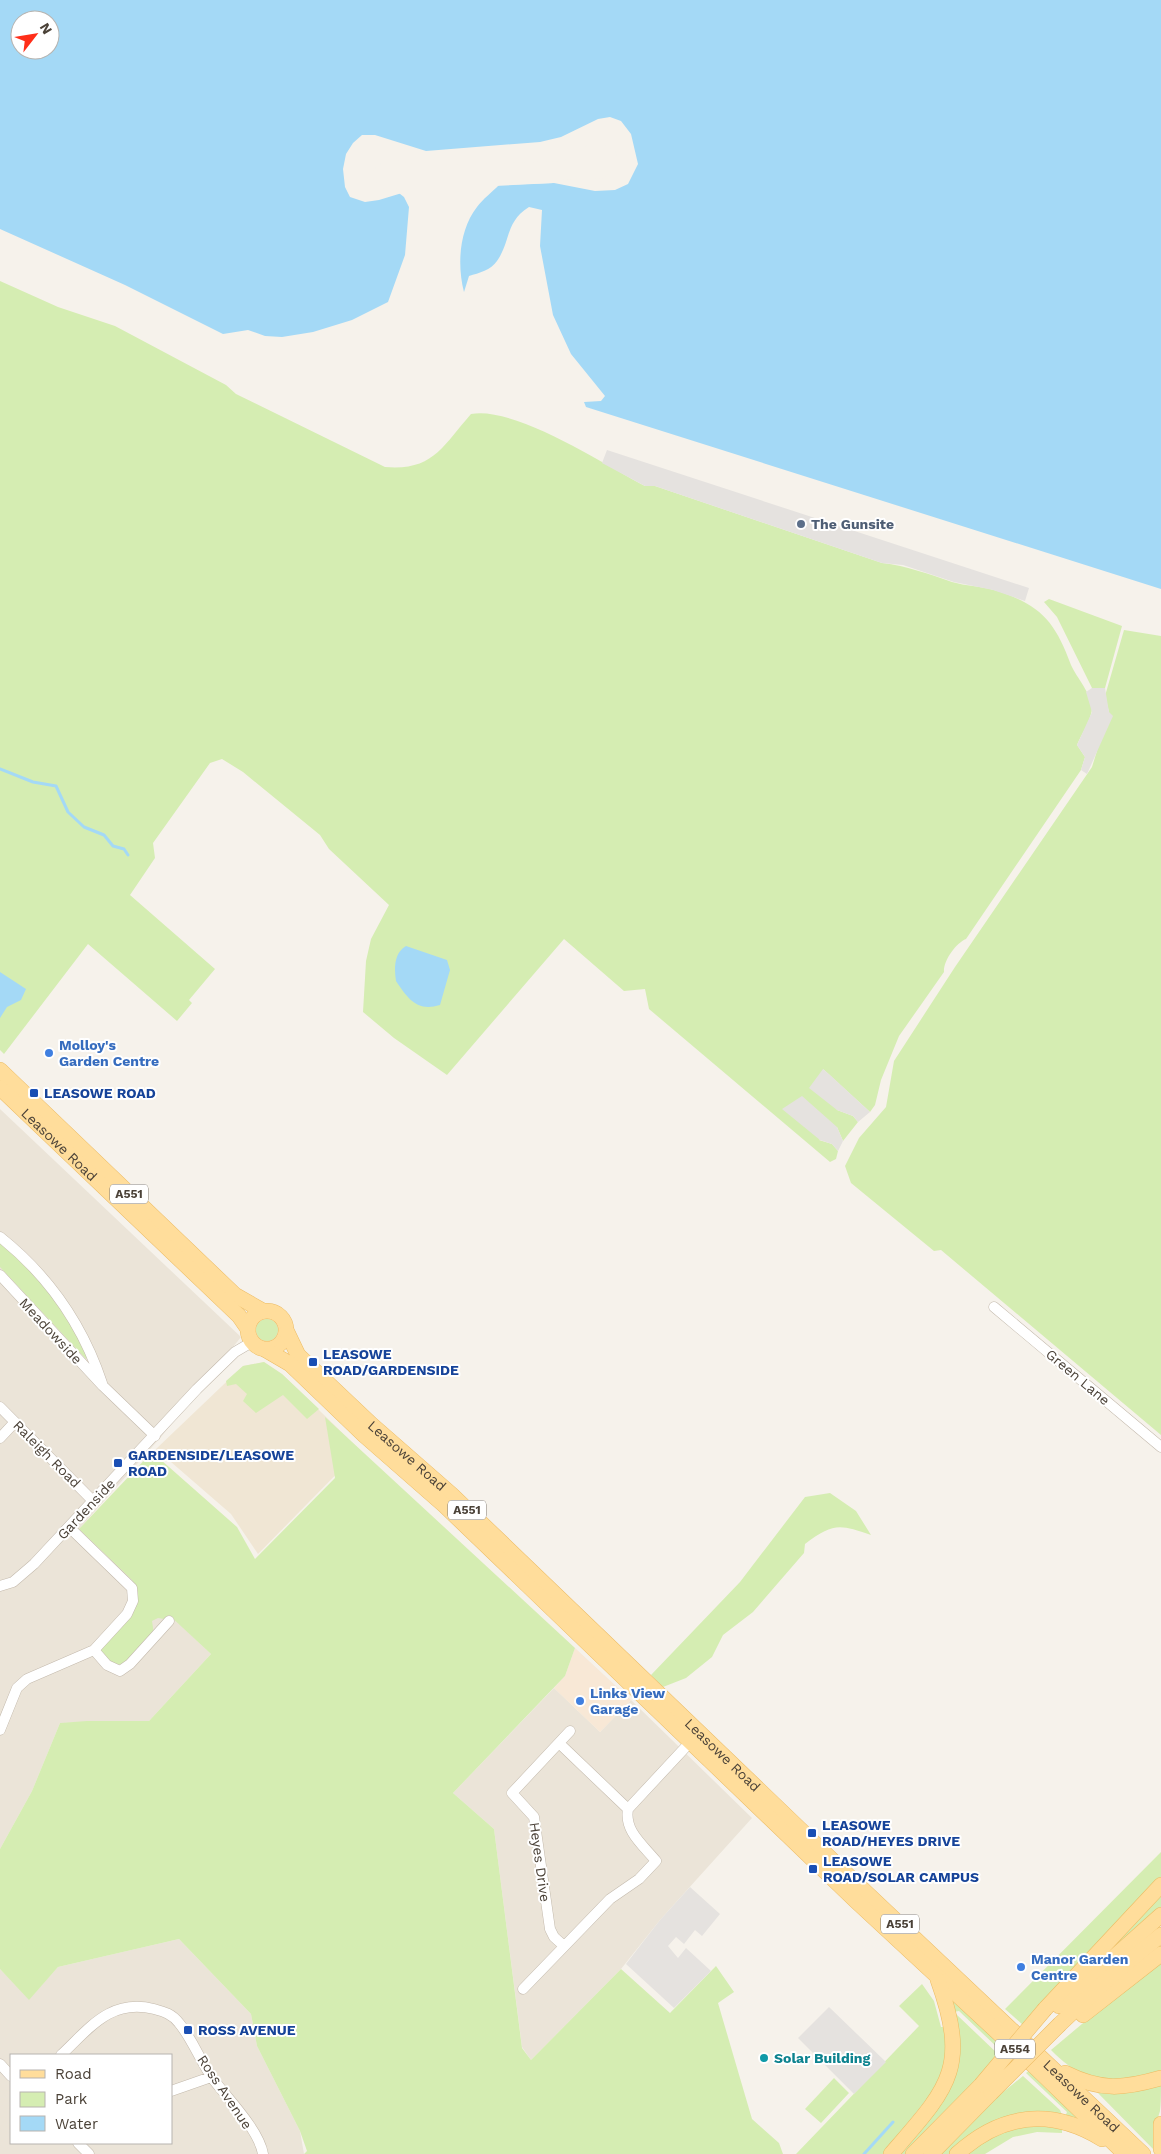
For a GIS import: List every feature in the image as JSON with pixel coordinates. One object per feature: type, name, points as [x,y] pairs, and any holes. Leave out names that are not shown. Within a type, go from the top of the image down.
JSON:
[{"type":"main road","name":"Leasowe Road","points":[[0,1070],[235,1295],[263,1311]]},
{"type":"main road","name":"Leasowe Road","points":[[0,1088],[233,1309],[250,1335]]},
{"type":"main road","points":[[263,1311],[275,1312],[280,1315],[286,1325],[286,1332],[279,1346],[266,1350],[260,1348],[250,1335],[252,1318],[263,1311]]},
{"type":"main road","name":"Leasowe Road","points":[[286,1332],[298,1355],[372,1426],[452,1495],[937,1977],[1124,2153]]},
{"type":"main road","name":"Leasowe Road","points":[[266,1350],[290,1364],[364,1435],[444,1505],[1143,2154]]},
{"type":"main road","points":[[1055,2019],[1161,1885]]},
{"type":"main road","name":"A554","points":[[913,2154],[986,2089],[1055,2019],[1105,1962],[1161,1915]]},
{"type":"main road","name":"A554","points":[[932,2154],[986,2089],[1037,2056],[1055,2019],[1161,1935]]},
{"type":"main road","points":[[1055,2019],[1161,1954]]},
{"type":"main road","points":[[891,2154],[939,2096],[952,2064],[953,2030],[937,1977]]},
{"type":"main road","points":[[1037,2056],[1080,2081],[1112,2088],[1134,2086],[1161,2078]]},
{"type":"main road","points":[[957,2154],[980,2135],[995,2128],[1014,2121],[1041,2117],[1087,2130],[1124,2153]]},
{"type":"main road","points":[[1161,2124],[1161,2149]]},
{"type":"street","name":"Meadowside","points":[[0,1238],[38,1272],[64,1303],[90,1348],[103,1386]]},
{"type":"street","name":"Meadowside","points":[[0,1275],[103,1386],[154,1436]]},
{"type":"street","name":"Green Lane","points":[[994,1307],[1161,1447]]},
{"type":"street","name":"Gardenside","points":[[0,1586],[13,1582],[69,1527],[250,1335]]},
{"type":"street","name":"Raleigh Road","points":[[0,1407],[93,1501]]},
{"type":"street","points":[[0,1438],[15,1422]]},
{"type":"street","points":[[1,1725],[10,1700],[17,1688],[28,1679],[94,1650],[128,1614],[133,1601],[132,1588],[69,1527]]},
{"type":"street","points":[[94,1650],[107,1665],[120,1671],[130,1664],[169,1621]]},
{"type":"street","points":[[570,1731],[560,1744],[628,1809]]},
{"type":"street","points":[[523,1989],[610,1899],[639,1879],[656,1861],[630,1830],[626,1819],[628,1809],[695,1738]]},
{"type":"street","name":"Heyes Drive","points":[[560,1744],[512,1793],[534,1816],[550,1930],[554,1937],[564,1946]]},
{"type":"street","name":"Ross Avenue","points":[[62,2054],[106,2014],[123,2007],[143,2006],[172,2015],[194,2045],[211,2077],[254,2134],[263,2154]]},
{"type":"street","points":[[0,2064],[10,2075]]},
{"type":"street","points":[[172,2091],[211,2077]]},
{"type":"shaded area","name":"The Gunsite","points":[[607,450],[1029,588],[1025,601],[993,590],[954,582],[903,565],[882,563],[655,486],[645,486],[602,463]]},
{"type":"shaded area","points":[[1092,688],[1105,688],[1109,712],[1113,716],[1087,774],[1081,770],[1085,757],[1077,745],[1092,712],[1086,692]]},
{"type":"shaded area","points":[[823,1069],[870,1112],[858,1122],[853,1116],[837,1110],[809,1088]]},
{"type":"shaded area","points":[[802,1096],[837,1127],[843,1141],[838,1151],[832,1144],[820,1140],[782,1109]]},
{"type":"shaded area","points":[[0,1109],[241,1337],[161,1437],[79,1529],[211,1654],[149,1721],[60,1723],[32,1791],[0,1849]]},
{"type":"shaded area","points":[[264,1362],[282,1374],[360,1450],[258,1554],[231,1514],[156,1449],[243,1366]]},
{"type":"shaded area","points":[[575,1648],[631,1700],[600,1732],[554,1688],[565,1676]]},
{"type":"shaded area","points":[[554,1688],[600,1732],[631,1700],[752,1818],[660,1920],[621,1969],[531,2060],[522,2047],[494,1829],[453,1793]]},
{"type":"shaded area","points":[[690,1887],[720,1914],[702,1936],[695,1930],[684,1944],[676,1937],[668,1946],[678,1958],[686,1948],[711,1971],[674,2008],[626,1964],[660,1920]]},
{"type":"shaded area","points":[[179,1939],[251,2014],[257,2046],[300,2131],[304,2154],[0,2154],[0,1969],[29,1999],[58,1967]]},
{"type":"shaded area","points":[[829,2007],[886,2062],[854,2094],[798,2038]]},
{"type":"green space","points":[[0,281],[58,307],[115,326],[226,385],[236,394],[385,467],[415,465],[426,461],[444,446],[471,414],[489,414],[535,427],[584,451],[645,486],[655,486],[882,563],[909,568],[957,583],[1010,595],[1023,601],[1044,616],[1059,637],[1071,665],[1091,702],[1090,718],[1077,745],[1085,757],[1081,770],[966,939],[958,944],[951,953],[944,972],[899,1036],[881,1080],[875,1105],[870,1112],[823,1069],[837,1110],[853,1116],[858,1122],[843,1141],[837,1127],[819,1140],[832,1144],[838,1151],[836,1159],[830,1162],[649,1009],[645,989],[624,991],[564,939],[447,1075],[394,1038],[363,1012],[366,961],[371,939],[389,905],[329,849],[320,835],[243,772],[222,759],[210,763],[153,843],[155,858],[130,895],[215,969],[189,1000],[192,1003],[177,1021],[88,944],[4,1054],[0,1050]]},
{"type":"green space","points":[[1049,599],[1122,626],[1105,688],[1092,688],[1057,617],[1044,602]]},
{"type":"green space","points":[[1124,630],[1161,636],[1161,1435],[941,1250],[934,1251],[851,1183],[845,1166],[859,1138],[886,1107],[894,1061],[955,967],[1092,767],[1109,712],[1105,696]]},
{"type":"green space","points":[[0,1242],[38,1276],[66,1313],[89,1354],[86,1359],[0,1267]]},
{"type":"green space","points":[[267,1319],[275,1322],[278,1330],[275,1338],[267,1341],[259,1338],[256,1330],[259,1322]]},
{"type":"green space","points":[[264,1362],[282,1374],[319,1409],[307,1419],[283,1395],[256,1413],[243,1401],[247,1394],[236,1384],[227,1386],[226,1381],[243,1366]]},
{"type":"green space","points":[[325,1417],[575,1648],[565,1676],[453,1793],[494,1829],[522,2048],[531,2060],[621,1969],[670,2013],[716,1966],[734,1992],[718,2003],[752,2119],[779,2143],[783,2154],[304,2154],[307,2151],[300,2131],[257,2046],[251,2014],[179,1939],[58,1967],[29,2000],[0,1969],[0,1849],[32,1791],[60,1723],[149,1721],[211,1654],[169,1615],[164,1619],[158,1618],[152,1621],[154,1634],[123,1665],[110,1663],[99,1651],[135,1609],[138,1595],[132,1580],[79,1529],[152,1452],[237,1527],[255,1559],[335,1478]]},
{"type":"green space","points":[[830,1493],[856,1511],[871,1535],[843,1527],[823,1532],[805,1544],[804,1553],[753,1612],[723,1635],[712,1657],[686,1678],[663,1687],[651,1675],[740,1582],[805,1497]]},
{"type":"green space","points":[[1161,1852],[1161,1879],[1023,2025],[1005,2009]]},
{"type":"green space","points":[[1161,1894],[1161,1908],[1090,1968]]},
{"type":"green space","points":[[1161,1962],[1161,2072],[1129,2080],[1115,2081],[1090,2078],[1065,2063],[1051,2050],[1101,2008]]},
{"type":"green space","points":[[922,1984],[934,2001],[941,2027],[948,2027],[948,2054],[938,2085],[883,2154],[796,2154],[919,2026],[899,2006]]},
{"type":"green space","points":[[952,1999],[1004,2046],[1000,2050],[959,2011],[954,2012]]},
{"type":"green space","points":[[956,2014],[999,2055],[905,2154],[898,2154],[955,2076],[960,2052]]},
{"type":"green space","points":[[1030,2070],[1082,2121],[1065,2117],[1067,2112],[1026,2073]]},
{"type":"green space","points":[[1023,2076],[1060,2110],[1062,2115],[960,2144],[949,2154],[940,2154],[991,2102]]},
{"type":"green space","points":[[834,2078],[849,2093],[821,2123],[805,2109]]},
{"type":"green space","points":[[1161,2083],[1160,2111],[1154,2135],[1155,2151],[1094,2089]]},
{"type":"green space","points":[[1025,2125],[1062,2128],[1062,2133],[1037,2132],[1013,2137],[985,2154],[966,2154],[1001,2130]]},
{"type":"water","points":[[0,0],[1161,0],[1161,589],[586,407],[584,402],[601,401],[605,396],[571,354],[553,315],[540,246],[542,210],[529,207],[521,213],[512,225],[505,246],[497,261],[488,269],[469,276],[464,292],[460,259],[463,237],[471,216],[479,204],[499,185],[605,181],[617,170],[617,150],[606,142],[382,159],[370,169],[372,181],[386,194],[395,190],[404,197],[409,207],[405,255],[388,302],[352,320],[313,332],[282,337],[265,336],[248,330],[223,334],[125,285],[0,229]]},
{"type":"water","points":[[406,946],[447,960],[450,970],[440,1005],[425,1007],[419,1005],[409,998],[396,981],[395,966],[397,957]]},
{"type":"water","points":[[0,972],[26,989],[21,1000],[7,1007],[0,1018]]},
{"type":"pier","points":[[610,117],[621,121],[631,134],[638,164],[628,184],[615,190],[595,191],[554,183],[495,186],[499,183],[604,178],[614,169],[617,156],[615,151],[605,145],[588,145],[563,161],[423,166],[394,160],[383,162],[373,170],[374,180],[386,191],[395,188],[402,193],[365,202],[350,197],[345,187],[343,169],[346,154],[353,143],[362,135],[375,135],[426,151],[540,142],[561,137],[598,119]]},
{"type":"waterway","points":[[0,769],[33,782],[56,786],[68,812],[84,827],[104,835],[113,846],[124,849],[128,855]]},
{"type":"waterway","points":[[864,2154],[893,2122]]},
{"type":"place","name":"The Gunsite","points":[[801,524]]},
{"type":"place","name":"Molloy's Garden Centre","points":[[49,1053]]},
{"type":"place","name":"LEASOWE ROAD","points":[[34,1093]]},
{"type":"place","name":"LEASOWE ROAD/GARDENSIDE","points":[[313,1362]]},
{"type":"place","name":"GARDENSIDE/LEASOWE ROAD","points":[[118,1463]]},
{"type":"place","name":"Links View Garage","points":[[580,1701]]},
{"type":"place","name":"LEASOWE ROAD/HEYES DRIVE","points":[[812,1833]]},
{"type":"place","name":"LEASOWE ROAD/SOLAR CAMPUS","points":[[813,1869]]},
{"type":"place","name":"Manor Garden Centre","points":[[1021,1967]]},
{"type":"place","name":"ROSS AVENUE","points":[[188,2030]]},
{"type":"place","name":"Solar Building","points":[[764,2058]]}]
